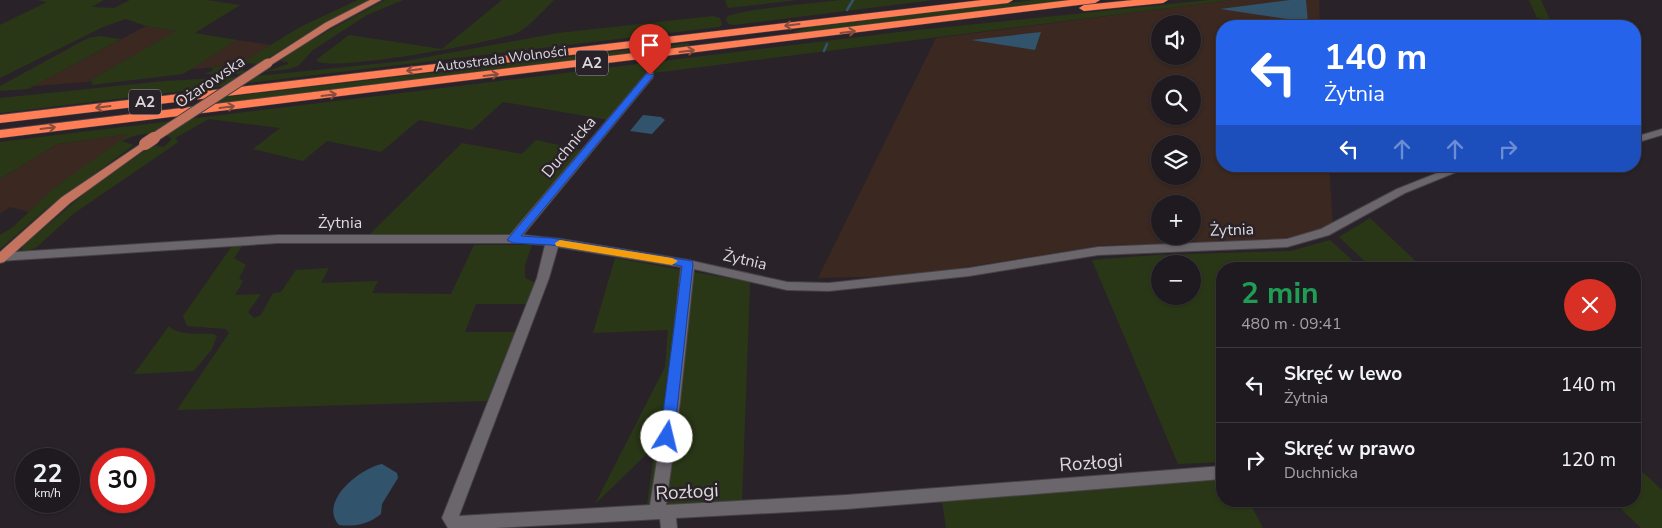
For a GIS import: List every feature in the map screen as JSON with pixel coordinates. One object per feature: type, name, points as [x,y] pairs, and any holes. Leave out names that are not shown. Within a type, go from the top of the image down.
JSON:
[{"type":"highway","points":[[944,6],[980,0]]},
{"type":"highway","name":"Autostrada Wolności","points":[[0,119],[944,6],[1008,0]]},
{"type":"highway","name":"Autostrada Wolności","points":[[0,134],[1095,0]]},
{"type":"highway","points":[[903,25],[1163,0]]},
{"type":"main road","name":"Ożarowska","points":[[1,258],[66,200],[145,144],[328,25],[377,0]]},
{"type":"street","name":"Duchnicka","points":[[513,240],[650,75]]},
{"type":"street","points":[[1641,138],[1662,132]]},
{"type":"street","name":"Żytnia","points":[[1,258],[278,239],[513,240],[551,242],[688,264],[787,286],[829,287],[969,272],[1098,251],[1269,245],[1308,238],[1325,232],[1401,191],[1450,172]]},
{"type":"street","name":"Rozłogi","points":[[551,242],[552,248],[543,278],[450,518],[454,523],[664,518],[1216,473]]},
{"type":"street","points":[[664,518],[673,402],[688,264]]},
{"type":"shaded area","points":[[1232,0],[1319,0],[1320,20],[1216,20],[1216,172],[1329,172],[1333,224],[1285,241],[1201,243],[1201,195],[1151,195],[1151,244],[1104,245],[909,276],[818,278],[936,38]]},
{"type":"shaded area","points":[[146,26],[177,31],[87,82],[33,86]]},
{"type":"shaded area","points":[[237,40],[271,45],[240,64],[186,70]]},
{"type":"shaded area","points":[[130,134],[29,212],[10,207],[0,214],[0,179],[57,144]]},
{"type":"green space","points":[[36,0],[104,0],[91,7],[114,8],[130,0],[206,0],[240,5],[195,33],[237,40],[183,74],[91,85],[93,81],[87,82],[176,31],[146,26],[126,19],[103,27],[0,78],[0,25],[47,2]]},
{"type":"green space","points":[[358,0],[370,0],[310,32],[259,64],[246,63],[241,68],[245,72],[241,74],[204,74],[212,71],[213,68],[206,68],[240,64],[300,27]]},
{"type":"green space","points":[[385,0],[403,0],[367,15],[313,50],[298,66],[264,72],[288,64],[288,62],[280,61],[299,47]]},
{"type":"green space","points":[[502,0],[554,0],[521,31],[502,37],[446,49],[378,60],[327,63],[316,60],[349,35],[442,49]]},
{"type":"green space","points":[[725,0],[798,0],[728,8]]},
{"type":"green space","points":[[841,0],[934,0],[734,25],[728,24],[726,18],[760,9]]},
{"type":"green space","points":[[1034,0],[1072,0],[809,33],[792,32],[811,27]]},
{"type":"green space","points":[[1209,0],[1232,0],[646,74],[609,120],[503,102],[472,130],[419,120],[381,152],[327,141],[303,161],[253,149],[280,128],[209,119],[175,138],[178,141],[177,143],[73,214],[37,247],[28,251],[22,250],[23,246],[89,190],[153,145],[164,147],[172,139],[154,133],[134,136],[122,141],[134,145],[46,209],[0,249],[0,235],[13,227],[54,188],[129,134],[57,144],[0,179],[0,142],[908,31]]},
{"type":"green space","points":[[1529,0],[1541,0],[1550,20],[1537,18]]},
{"type":"green space","points":[[713,16],[720,18],[722,25],[719,27],[248,83],[257,76],[405,61],[558,33]]},
{"type":"green space","points":[[99,36],[121,39],[28,89],[0,91],[0,86],[88,38]]},
{"type":"green space","points":[[688,43],[690,45],[687,46],[214,104],[225,97]]},
{"type":"green space","points":[[237,77],[224,86],[0,113],[0,98],[165,81]]},
{"type":"green space","points":[[536,140],[582,150],[518,230],[506,236],[369,235],[462,143],[522,154]]},
{"type":"green space","points":[[1370,218],[1417,262],[1366,262],[1339,237]]},
{"type":"green space","points":[[1330,240],[1354,262],[1216,262],[1216,462],[1178,464],[1092,260],[1151,255],[1151,305],[1201,305],[1201,255],[1156,255],[1291,251]]},
{"type":"green space","points":[[474,245],[532,245],[525,265],[525,278],[536,283],[527,304],[476,304],[465,332],[515,332],[487,401],[177,410],[229,333],[226,329],[187,326],[183,316],[232,246],[242,246],[234,258],[246,265],[239,278],[243,281],[235,295],[261,294],[248,312],[254,318],[261,315],[273,293],[281,292],[296,270],[329,268],[321,283],[378,281],[372,293],[451,294]]},
{"type":"green space","points":[[615,258],[750,282],[742,502],[647,505],[655,446],[595,504],[665,367],[668,330],[593,333]]},
{"type":"green space","points":[[169,326],[183,333],[213,334],[217,336],[212,349],[194,371],[134,374]]},
{"type":"green space","points":[[1641,471],[1662,490],[1662,528],[1641,528],[1619,507],[1641,507]]},
{"type":"green space","points":[[1216,478],[1216,507],[1252,507],[1263,528],[946,528],[942,501]]},
{"type":"water","points":[[1290,0],[1306,0],[1308,20],[1294,20],[1220,9]]},
{"type":"water","points":[[1041,32],[1035,50],[971,40]]},
{"type":"water","points":[[643,115],[661,117],[665,120],[652,134],[630,131]]},
{"type":"water","points":[[382,464],[397,473],[398,478],[382,504],[381,514],[362,524],[351,526],[339,525],[334,516],[334,506],[344,487],[363,472]]},
{"type":"waterway","points":[[847,10],[853,0]]},
{"type":"waterway","points":[[824,51],[827,44]]},
{"type":"slow traffic","points":[[560,243],[672,261]]},
{"type":"route","points":[[650,75],[513,240],[551,242],[688,264],[673,402],[667,437]]}]
